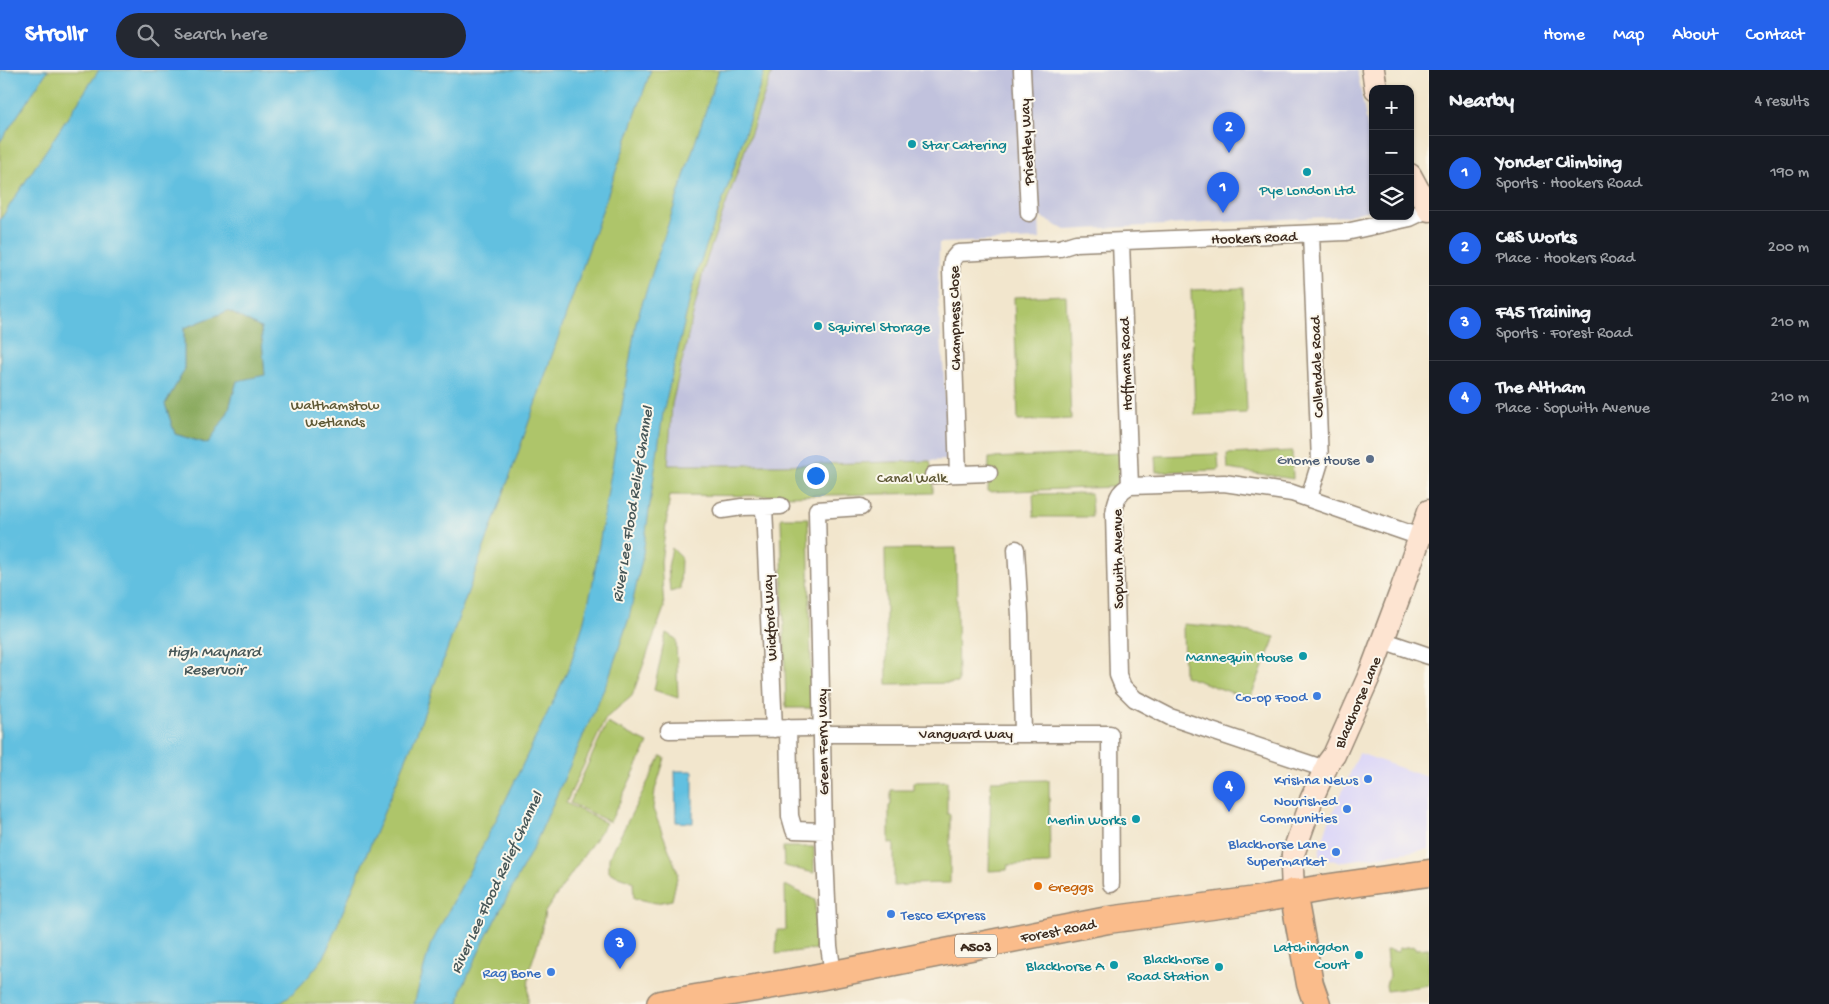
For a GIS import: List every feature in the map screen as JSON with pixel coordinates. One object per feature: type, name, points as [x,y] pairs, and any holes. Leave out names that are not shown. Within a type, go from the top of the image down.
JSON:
[{"type":"main road","points":[[1373,70],[1375,85]]},
{"type":"main road","points":[[1414,182],[1429,210]]},
{"type":"main road","name":"Blackhorse Lane","points":[[1293,892],[1292,868],[1294,854],[1310,800],[1338,746],[1370,674],[1429,511]]},
{"type":"main road","name":"Forest Road","points":[[660,1004],[833,974],[1108,920],[1256,900],[1293,892],[1429,873]]},
{"type":"main road","points":[[1293,892],[1310,984],[1317,1004]]},
{"type":"street","name":"Priestley Way","points":[[1022,70],[1029,213]]},
{"type":"street","name":"Hookers Road","points":[[1076,243],[1311,234],[1356,230],[1410,218],[1429,210]]},
{"type":"street","name":"Collendale Road","points":[[1310,498],[1320,462],[1311,234]]},
{"type":"street","name":"Hoffmans Road","points":[[1121,242],[1130,486]]},
{"type":"street","name":"Champness Close","points":[[958,474],[952,260],[958,253],[1060,248],[1076,243]]},
{"type":"street","points":[[933,475],[990,473]]},
{"type":"street","points":[[1130,486],[1224,483],[1292,492],[1420,537]]},
{"type":"street","name":"Sopwith Avenue","points":[[1130,486],[1119,494],[1114,512],[1118,675],[1123,687],[1135,699],[1170,717],[1325,769]]},
{"type":"street","points":[[722,510],[742,507],[781,506]]},
{"type":"street","name":"Green Ferry Way","points":[[833,974],[829,946],[824,831],[816,731],[817,510],[861,506]]},
{"type":"street","name":"Wickford Way","points":[[764,507],[781,729],[790,816],[794,830],[824,831]]},
{"type":"street","points":[[1016,549],[1020,614],[1023,733]]},
{"type":"street","points":[[1382,640],[1429,656]]},
{"type":"street","name":"Vanguard Way","points":[[669,730],[781,729],[1110,734],[1111,884]]},
{"type":"shaded area","points":[[773,70],[1357,70],[1369,135],[1369,210],[1346,216],[1065,230],[1039,216],[1040,239],[939,243],[938,294],[950,460],[781,465],[668,465],[672,404],[705,264]]},
{"type":"shaded area","points":[[1359,753],[1429,778],[1429,849],[1338,862],[1319,856],[1328,824]]},
{"type":"green space","name":"High Maynard Reservoir","points":[[0,70],[773,70],[705,264],[672,404],[668,465],[781,465],[930,461],[933,475],[933,493],[783,496],[670,495],[661,562],[664,608],[632,696],[606,718],[566,803],[606,823],[545,912],[540,938],[529,971],[528,1004],[0,1004]]},
{"type":"green space","points":[[1243,288],[1247,413],[1195,415],[1191,290]]},
{"type":"green space","points":[[1066,295],[1071,419],[1018,421],[1014,297]]},
{"type":"green space","points":[[228,311],[261,328],[265,376],[237,381],[228,412],[209,444],[175,434],[165,404],[184,371],[184,328]]},
{"type":"green space","points":[[1292,451],[1293,479],[1228,469],[1227,454]]},
{"type":"green space","name":"Canal Walk","points":[[1121,453],[1120,479],[1113,487],[988,492],[989,458]]},
{"type":"green space","points":[[1218,454],[1219,470],[1156,472],[1155,456]]},
{"type":"green space","points":[[1091,493],[1092,517],[1034,517],[1033,494]]},
{"type":"green space","points":[[781,518],[808,518],[812,708],[786,708]]},
{"type":"green space","points":[[672,548],[681,557],[680,589],[670,592],[668,567]]},
{"type":"green space","points":[[956,548],[958,683],[887,684],[885,549]]},
{"type":"green space","points":[[1183,624],[1229,628],[1275,637],[1250,699],[1184,676]]},
{"type":"green space","points":[[666,633],[676,639],[678,698],[654,690]]},
{"type":"green space","points":[[607,723],[648,743],[610,822],[570,803]]},
{"type":"green space","points":[[661,756],[665,758],[655,790],[653,809],[678,873],[672,900],[656,903],[634,898],[633,882],[609,872],[609,858]]},
{"type":"green space","points":[[1049,780],[1050,864],[1008,865],[1007,870],[989,871],[991,781]]},
{"type":"green space","points":[[947,781],[947,814],[950,814],[950,883],[894,886],[894,843],[889,843],[891,790],[913,790],[913,782]]},
{"type":"green space","points":[[783,847],[814,847],[814,873],[784,866]]},
{"type":"green space","points":[[785,885],[815,900],[816,949],[776,954],[777,930],[786,930]]},
{"type":"green space","points":[[1415,946],[1415,949],[1429,948],[1429,985],[1387,991],[1386,985],[1389,977],[1386,950],[1399,952],[1399,948]]},
{"type":"water","points":[[0,70],[48,70],[0,142]]},
{"type":"water","name":"High Maynard Reservoir","points":[[99,70],[651,70],[516,459],[418,730],[324,957],[297,989],[276,1004],[0,1004],[0,220]],"holes":[[[228,311],[261,328],[265,375],[237,381],[228,412],[208,444],[175,434],[165,404],[184,371],[184,328]]]},
{"type":"water","name":"River Lee Flood Relief Channel","points":[[719,70],[765,70],[729,183],[695,277],[663,413],[642,560],[629,618],[608,680],[535,844],[485,939],[462,988],[459,1004],[414,1004],[430,946],[496,820],[569,668],[582,628],[592,587],[636,322]]},
{"type":"water","points":[[675,771],[693,771],[693,823],[676,822]]},
{"type":"place","name":"Star Catering","points":[[912,144]]},
{"type":"place","name":"C&S Works","points":[[1229,153]]},
{"type":"place","name":"Pye London Ltd","points":[[1307,172]]},
{"type":"place","name":"Yonder Climbing","points":[[1223,213]]},
{"type":"place","name":"Squirrel Storage","points":[[818,326]]},
{"type":"place","name":"Gnome House","points":[[1370,459]]},
{"type":"place","name":"Mannequin House","points":[[1303,656]]},
{"type":"place","name":"Co-op Food","points":[[1317,696]]},
{"type":"place","name":"Krishna News","points":[[1368,779]]},
{"type":"place","name":"Nourished Communities","points":[[1347,809]]},
{"type":"place","name":"The Altham","points":[[1229,812]]},
{"type":"place","name":"Merlin Works","points":[[1136,819]]},
{"type":"place","name":"Blackhorse Lane Supermarket","points":[[1336,852]]},
{"type":"place","name":"Greggs","points":[[1038,886]]},
{"type":"place","name":"Tesco Express","points":[[891,914]]},
{"type":"place","name":"Latchingdon Court","points":[[1359,955]]},
{"type":"place","name":"Blackhorse A","points":[[1114,965]]},
{"type":"place","name":"Blackhorse Road Station","points":[[1219,967]]},
{"type":"place","name":"F45 Training","points":[[620,969]]},
{"type":"place","name":"Rag Bone","points":[[551,972]]},
{"type":"park label","name":"Walthamstow Wetlands","points":[[335,412]]}]
